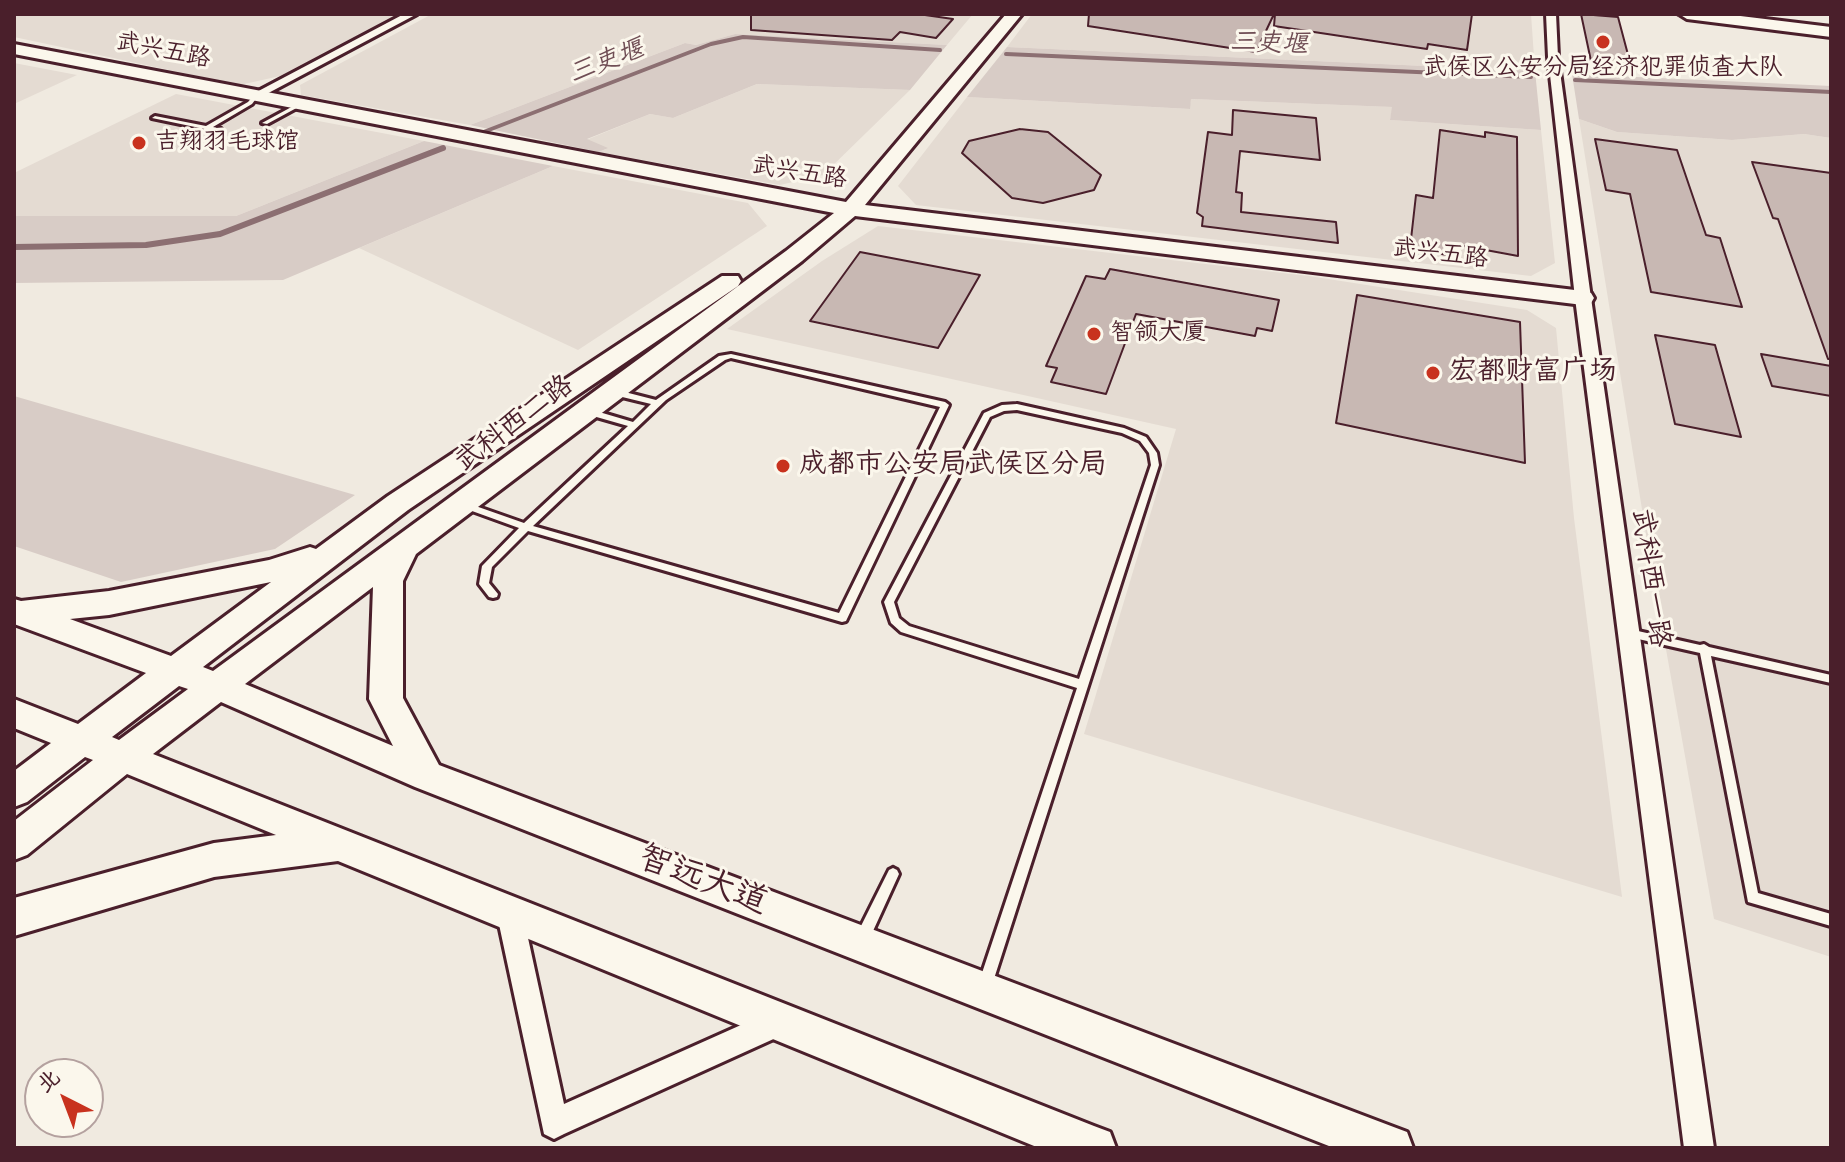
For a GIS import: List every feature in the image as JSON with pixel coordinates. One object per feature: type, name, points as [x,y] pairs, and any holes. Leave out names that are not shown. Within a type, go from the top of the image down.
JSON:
[{"type":"street","points":[[255,96],[412,14]]},
{"type":"street","name":"武科西二路","points":[[14,791],[398,503],[838,208],[996,14]]},
{"type":"street","name":"武科西二路","points":[[14,843],[120,759],[794,256],[1014,14]]},
{"type":"street","name":"武科西一路","points":[[1551,14],[1553,57],[1583,298],[1699,1148]]},
{"type":"street","points":[[1687,14],[1831,32]]},
{"type":"street","points":[[1752,14],[1831,23]]},
{"type":"street","name":"武兴五路","points":[[14,49],[838,208],[1583,298]]},
{"type":"street","points":[[406,547],[388,581],[386,699],[427,776]]},
{"type":"street","points":[[16,612],[109,603],[256,574],[335,549]]},
{"type":"street","name":"智远大道","points":[[16,612],[219,687],[427,776],[1391,1148]]},
{"type":"street","points":[[14,713],[120,759],[1094,1148]]},
{"type":"street","points":[[14,917],[214,860],[337,845]]},
{"type":"street","points":[[510,915],[554,1124],[779,1022]]},
{"type":"lane","points":[[207,128],[250,103],[255,96]]},
{"type":"lane","points":[[265,123],[299,105]]},
{"type":"lane","points":[[155,118],[219,130]]},
{"type":"lane","points":[[462,505],[526,527],[842,618],[945,405],[731,356],[722,358],[658,403],[526,527],[487,566],[484,584],[493,594]]},
{"type":"lane","points":[[612,392],[658,403]]},
{"type":"lane","points":[[984,990],[1155,465],[1153,453],[1143,439],[1124,431],[1017,407],[1002,408],[987,415],[889,602],[895,620],[905,629],[1083,685]]},
{"type":"lane","points":[[587,411],[635,425]]},
{"type":"lane","points":[[1629,633],[1831,679]]},
{"type":"lane","points":[[1704,648],[1753,898],[1831,920]]},
{"type":"lane","points":[[860,943],[893,874]]},
{"type":"shaded area","points":[[14,14],[398,14],[280,76],[240,85],[14,37]]},
{"type":"shaded area","points":[[432,14],[973,14],[947,45],[735,34],[696,45],[685,43],[470,125],[301,95],[300,85]]},
{"type":"shaded area","points":[[1032,14],[1531,14],[1535,71],[1007,47]]},
{"type":"shaded area","points":[[735,34],[947,45],[910,90],[757,84],[673,118],[650,114],[587,139],[608,148],[599,152],[470,125],[685,43],[696,45]]},
{"type":"shaded area","points":[[1007,47],[1535,71],[1541,130],[1390,120],[1392,107],[1191,99],[1190,109],[967,97]]},
{"type":"shaded area","points":[[14,63],[77,75],[14,104]]},
{"type":"shaded area","points":[[1572,74],[1831,86],[1831,138],[1804,134],[1732,140],[1617,132],[1579,119]]},
{"type":"shaded area","points":[[757,84],[910,90],[823,175],[780,185],[599,152],[606,149],[586,140],[650,114],[673,118]]},
{"type":"shaded area","points":[[176,94],[424,141],[236,216],[14,216],[14,173]]},
{"type":"shaded area","points":[[967,97],[1189,109],[1191,99],[1393,107],[1390,120],[1541,130],[1555,263],[1531,276],[916,205],[898,186]]},
{"type":"shaded area","points":[[1579,119],[1617,132],[1732,140],[1804,134],[1831,138],[1831,957],[1714,919],[1651,565]]},
{"type":"shaded area","points":[[424,141],[553,166],[283,280],[14,283],[14,216],[236,216]]},
{"type":"shaded area","points":[[553,166],[748,203],[767,226],[578,350],[359,248]]},
{"type":"shaded area","points":[[878,226],[1309,276],[1527,310],[1556,328],[1574,518],[1622,897],[1084,734],[1176,429],[727,329],[822,261]]},
{"type":"shaded area","points":[[14,396],[355,495],[275,549],[121,582],[14,546]]},
{"type":"building","points":[[751,14],[918,14],[953,19],[936,38],[900,32],[892,40],[751,30]]},
{"type":"building","points":[[1089,14],[1274,14],[1256,52],[1088,26]]},
{"type":"building","points":[[1275,14],[1472,14],[1467,50],[1428,44],[1427,49],[1274,26]]},
{"type":"building","points":[[1581,14],[1618,17],[1631,66],[1591,61]]},
{"type":"building","points":[[1233,110],[1316,118],[1320,160],[1240,151],[1236,192],[1242,193],[1241,212],[1336,222],[1338,243],[1202,226],[1203,217],[1197,213],[1208,132],[1232,135]]},
{"type":"building","points":[[1020,129],[1048,132],[1101,175],[1094,190],[1043,203],[1012,198],[962,153],[969,141]]},
{"type":"building","points":[[1440,130],[1485,137],[1485,132],[1517,137],[1518,256],[1448,243],[1447,255],[1410,248],[1416,195],[1433,198]]},
{"type":"building","points":[[1595,139],[1677,150],[1706,235],[1720,238],[1742,307],[1651,292],[1630,194],[1606,190]]},
{"type":"building","points":[[1752,162],[1831,173],[1831,359],[1828,359],[1778,219],[1773,218]]},
{"type":"building","points":[[860,252],[980,275],[938,348],[810,321]]},
{"type":"building","name":"智领大厦","points":[[1110,269],[1279,300],[1272,331],[1257,328],[1255,336],[1136,314],[1106,394],[1051,382],[1057,368],[1046,366],[1086,276],[1105,279]]},
{"type":"building","name":"宏都财富广场","points":[[1357,295],[1520,322],[1525,463],[1336,423]]},
{"type":"building","points":[[1655,335],[1715,345],[1741,437],[1675,424]]},
{"type":"building","points":[[1761,354],[1831,366],[1831,396],[1772,386]]},
{"type":"waterway","name":"三吏堰","points":[[481,133],[711,44],[743,37],[940,50]]},
{"type":"waterway","name":"三吏堰","points":[[1006,54],[1531,77]]},
{"type":"waterway","name":"三吏堰","points":[[1575,80],[1831,92]]},
{"type":"waterway","name":"三吏堰","points":[[14,247],[146,245],[220,234],[443,148]]},
{"type":"place","name":"武侯区公安分局经济犯罪侦查大队","points":[[1603,42]]},
{"type":"place","name":"吉翔羽毛球馆","points":[[139,143]]},
{"type":"place","name":"智领大厦","points":[[1094,334]]},
{"type":"place","name":"宏都财富广场","points":[[1433,373]]},
{"type":"place","name":"成都市公安局武侯区分局","points":[[783,466]]}]
